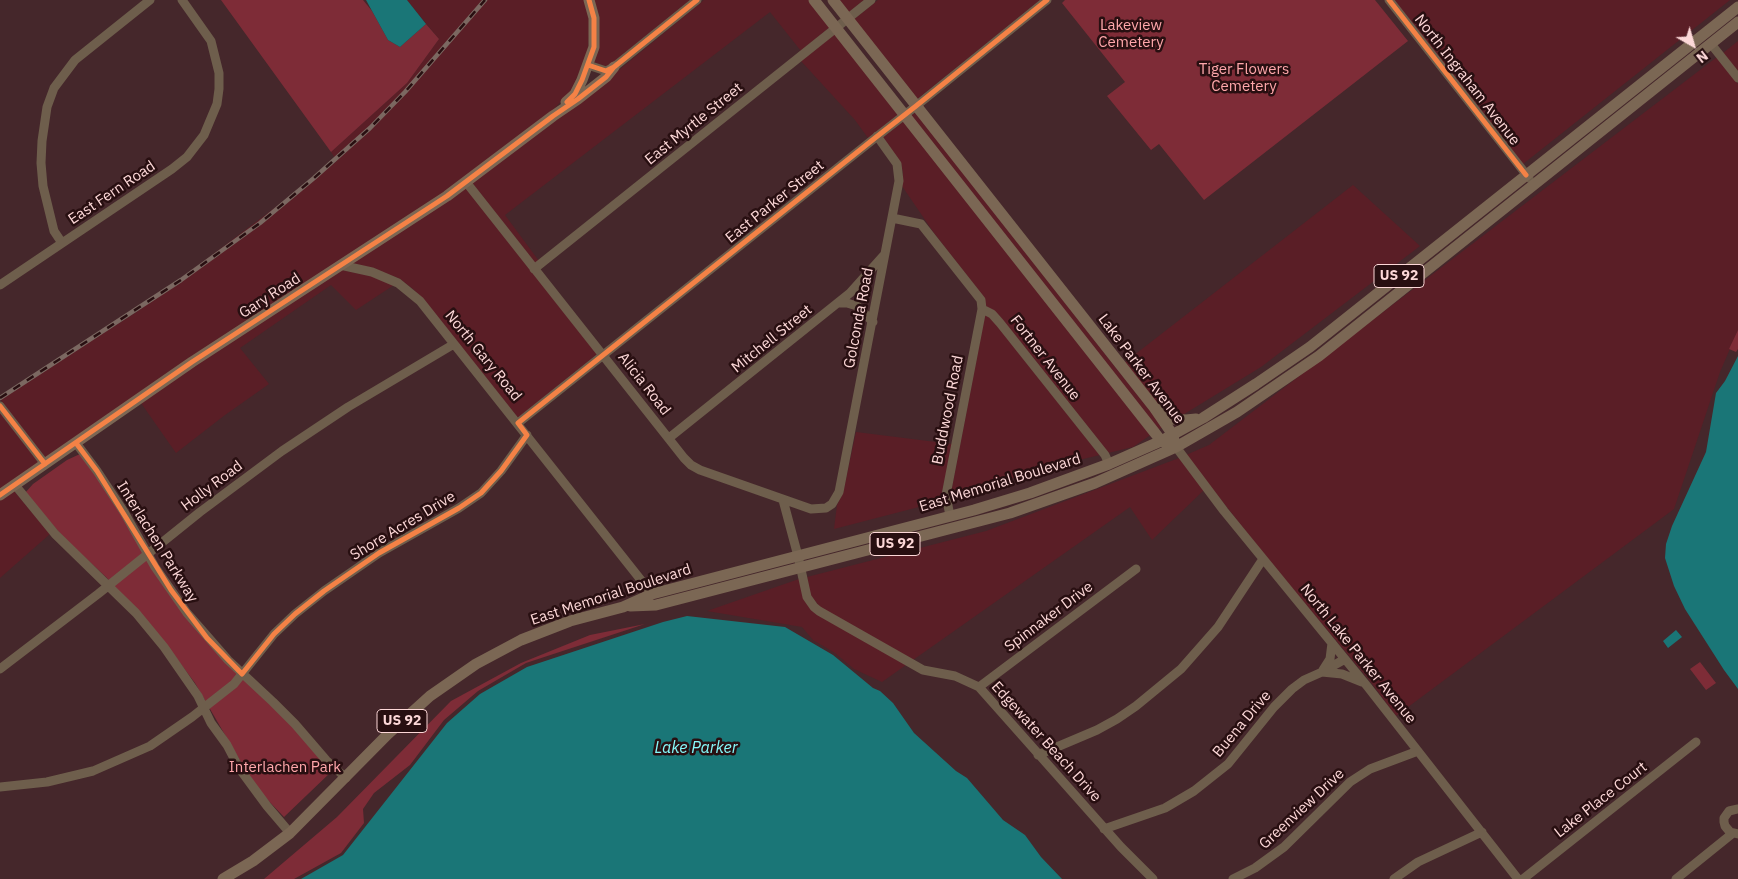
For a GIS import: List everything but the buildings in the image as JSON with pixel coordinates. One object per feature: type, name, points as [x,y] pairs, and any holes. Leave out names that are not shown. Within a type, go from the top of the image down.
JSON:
[{"type":"main road","points":[[553,116],[575,94],[588,64],[595,38],[594,18],[590,0]]},
{"type":"main road","name":"Lake Parker Avenue","points":[[814,0],[1161,440],[1176,447]]},
{"type":"main road","name":"Lake Parker Avenue","points":[[832,0],[1153,406],[1173,434],[1176,447]]},
{"type":"main road","name":"East Memorial Boulevard","points":[[629,606],[652,594],[950,516],[1038,490],[1109,464],[1203,418],[1287,363],[1738,7]]},
{"type":"main road","name":"East Memorial Boulevard","points":[[223,879],[252,861],[290,833],[407,716],[430,696],[500,650],[549,628],[570,621],[629,606],[656,605],[1030,507],[1095,483],[1176,447],[1263,395],[1319,356],[1738,22]]},
{"type":"main road","points":[[1655,89],[1677,65],[1682,56],[1682,51]]},
{"type":"main road","points":[[553,116],[606,78],[614,67]]},
{"type":"main road","name":"Gary Road","points":[[0,495],[192,362],[378,242],[466,182],[553,116]]},
{"type":"main road","points":[[1368,318],[1382,297],[1383,288]]},
{"type":"main road","points":[[1153,406],[1173,419],[1203,418]]},
{"type":"street","points":[[62,243],[54,231],[43,186],[42,141],[47,107],[54,88],[75,60],[150,0]]},
{"type":"street","name":"East Fern Road","points":[[0,285],[184,160],[204,135],[217,104],[220,89],[219,73],[213,48],[202,26],[182,0]]},
{"type":"street","points":[[588,64],[606,71],[614,67],[697,0]]},
{"type":"street","name":"East Myrtle Street","points":[[534,269],[871,0]]},
{"type":"street","name":"East Parker Street","points":[[518,423],[1047,0]]},
{"type":"street","name":"North Ingraham Avenue","points":[[1389,0],[1534,184]]},
{"type":"street","points":[[1711,44],[1738,78]]},
{"type":"street","name":"Golconda Road","points":[[829,506],[839,492],[886,254],[899,172],[897,164],[877,136]]},
{"type":"street","name":"Alicia Road","points":[[466,182],[691,465],[700,470],[811,510],[829,506]]},
{"type":"street","name":"Fortner Avenue","points":[[892,218],[917,223],[924,227],[981,300],[982,310],[992,314],[1000,323],[1105,455],[1109,464]]},
{"type":"street","name":"Mitchell Street","points":[[669,438],[850,293],[886,254]]},
{"type":"street","name":"North Gary Road","points":[[340,266],[372,272],[398,282],[420,301],[652,594]]},
{"type":"street","points":[[838,303],[857,306],[873,322]]},
{"type":"street","name":"Buddwood Road","points":[[950,516],[946,496],[982,310]]},
{"type":"street","name":"Holly Road","points":[[0,668],[228,491],[295,442],[379,388],[454,344]]},
{"type":"street","points":[[0,406],[45,464]]},
{"type":"street","name":"Shore Acres Drive","points":[[0,787],[47,782],[94,771],[150,746],[192,717],[234,684],[274,634],[324,591],[379,553],[459,508],[481,493],[502,471],[527,435]]},
{"type":"street","name":"Interlachen Parkway","points":[[76,443],[102,478],[148,554],[187,613],[207,638],[295,724],[326,760],[346,778]]},
{"type":"street","name":"North Lake Parker Avenue","points":[[1176,447],[1263,559],[1365,683],[1518,879]]},
{"type":"street","points":[[15,485],[55,534],[136,613],[164,647],[193,688],[211,723],[227,745],[239,768],[290,833]]},
{"type":"street","name":"Edgewater Beach Drive","points":[[782,500],[808,597],[819,611],[923,670],[955,676],[979,687],[1142,870],[1153,879]]},
{"type":"street","points":[[1038,755],[1097,730],[1117,719],[1181,669],[1218,627],[1263,559]]},
{"type":"street","name":"Spinnaker Drive","points":[[979,687],[1136,569]]},
{"type":"street","points":[[1332,643],[1330,659],[1322,672],[1342,674],[1365,683]]},
{"type":"street","name":"Buena Drive","points":[[1104,828],[1165,808],[1207,782],[1228,764],[1282,697],[1304,680],[1345,659]]},
{"type":"street","name":"Lake Place Court","points":[[1523,879],[1696,742]]},
{"type":"street","name":"Greenview Drive","points":[[1234,879],[1255,868],[1284,847],[1350,782],[1370,768],[1418,751]]},
{"type":"street","points":[[1736,833],[1730,832],[1724,826],[1724,818],[1728,811],[1738,809]]},
{"type":"street","points":[[1394,879],[1418,862],[1482,832]]},
{"type":"street","points":[[1676,879],[1736,833]]},
{"type":"shaded area","points":[[407,0],[586,0],[590,18],[588,52],[571,91],[550,113],[444,193],[337,261],[337,263],[46,458],[13,418],[0,398],[135,313],[337,161],[331,152],[407,83],[439,39]]},
{"type":"shaded area","points":[[594,0],[690,0],[611,64],[605,66],[594,62]]},
{"type":"shaded area","points":[[704,0],[809,0],[830,27],[801,51],[770,12],[505,215],[539,261],[535,263],[472,183],[619,70]]},
{"type":"shaded area","points":[[837,0],[864,0],[848,13]]},
{"type":"shaded area","points":[[878,0],[1040,0],[916,100],[853,20]]},
{"type":"shaded area","points":[[1394,0],[1730,0],[1523,164]]},
{"type":"shaded area","points":[[836,33],[899,114],[868,138],[855,120],[801,61]]},
{"type":"shaded area","points":[[1738,41],[1738,72],[1723,53]]},
{"type":"shaded area","points":[[1717,57],[1738,84],[1738,330],[1720,372],[1674,509],[1396,716],[1370,681],[1266,557],[1186,455],[1209,445]]},
{"type":"shaded area","points":[[916,112],[1163,427],[1158,430],[911,116]]},
{"type":"shaded area","points":[[904,121],[1152,434],[1133,447],[1108,453],[985,307],[979,291],[934,233],[902,186],[903,173],[901,163],[882,138]]},
{"type":"shaded area","points":[[1353,185],[1420,246],[1261,367],[1181,416],[1174,415],[1155,403],[1124,363]]},
{"type":"shaded area","points":[[466,187],[597,354],[518,418],[413,289],[400,279],[373,268],[352,264]]},
{"type":"shaded area","points":[[342,270],[371,276],[394,285],[356,310],[331,285],[240,348],[269,384],[176,453],[141,403],[195,365]]},
{"type":"shaded area","points":[[985,315],[997,325],[1100,455],[1041,469],[950,498]]},
{"type":"shaded area","points":[[0,413],[40,463],[0,490]]},
{"type":"shaded area","points":[[856,432],[952,444],[942,501],[834,529],[837,505],[843,493]]},
{"type":"shaded area","points":[[1179,458],[1204,490],[1152,540],[1130,507],[913,660],[821,608],[811,596],[807,577],[986,531]]},
{"type":"shaded area","points":[[14,491],[50,534],[0,578],[0,500]]},
{"type":"shaded area","points":[[799,579],[804,598],[906,665],[882,682],[854,669],[835,653],[813,640],[802,627],[707,611]]},
{"type":"green space","points":[[221,0],[363,0],[372,11],[388,40],[400,47],[426,24],[439,39],[407,83],[331,152]]},
{"type":"green space","name":"Tiger Flowers Cemetery","points":[[1065,0],[1375,0],[1408,41],[1204,200],[1159,144],[1151,150],[1107,96],[1125,82],[1062,3]]},
{"type":"green space","points":[[1738,330],[1738,349],[1736,352],[1729,349]]},
{"type":"green space","name":"Interlachen Park","points":[[80,454],[110,496],[184,612],[308,742],[331,772],[284,817],[261,793],[195,683],[162,639],[106,577],[65,539],[25,493],[33,484],[67,460]]},
{"type":"green space","points":[[645,624],[526,663],[478,691],[444,720],[410,765],[374,793],[363,809],[364,823],[341,853],[294,879],[264,879],[337,817],[451,701],[521,663],[590,635]]},
{"type":"green space","points":[[1700,662],[1716,683],[1706,690],[1690,669]]},
{"type":"water","points":[[366,0],[407,0],[426,24],[400,47],[388,40]]},
{"type":"water","points":[[1738,356],[1738,689],[1685,609],[1674,586],[1665,558],[1666,544],[1672,526],[1706,452],[1716,393],[1725,381]]},
{"type":"water","name":"Lake Parker","points":[[687,616],[785,627],[833,655],[893,703],[914,733],[956,771],[967,778],[1003,820],[1025,835],[1041,857],[1062,879],[301,879],[343,855],[447,723],[480,694],[527,667],[663,622]]},
{"type":"water","points":[[1676,630],[1682,637],[1668,648],[1663,641]]},
{"type":"railway","points":[[0,398],[181,280],[260,223],[370,128],[405,92],[485,0]]},
{"type":"cycle path","points":[[567,102],[575,94],[582,80],[594,47],[594,18],[589,0]]},
{"type":"cycle path","points":[[588,65],[606,71],[614,67],[697,0]]},
{"type":"cycle path","points":[[76,443],[97,471],[171,590],[207,638],[242,674],[274,634],[324,591],[379,553],[459,508],[481,493],[501,471],[527,435],[518,423],[1047,0]]},
{"type":"cycle path","points":[[1389,0],[1526,175]]},
{"type":"cycle path","points":[[0,495],[192,362],[447,196],[578,99],[606,77],[614,67]]},
{"type":"cycle path","points":[[0,406],[45,464]]},
{"type":"park label","name":"Lakeview Cemetery","points":[[1131,34]]}]
